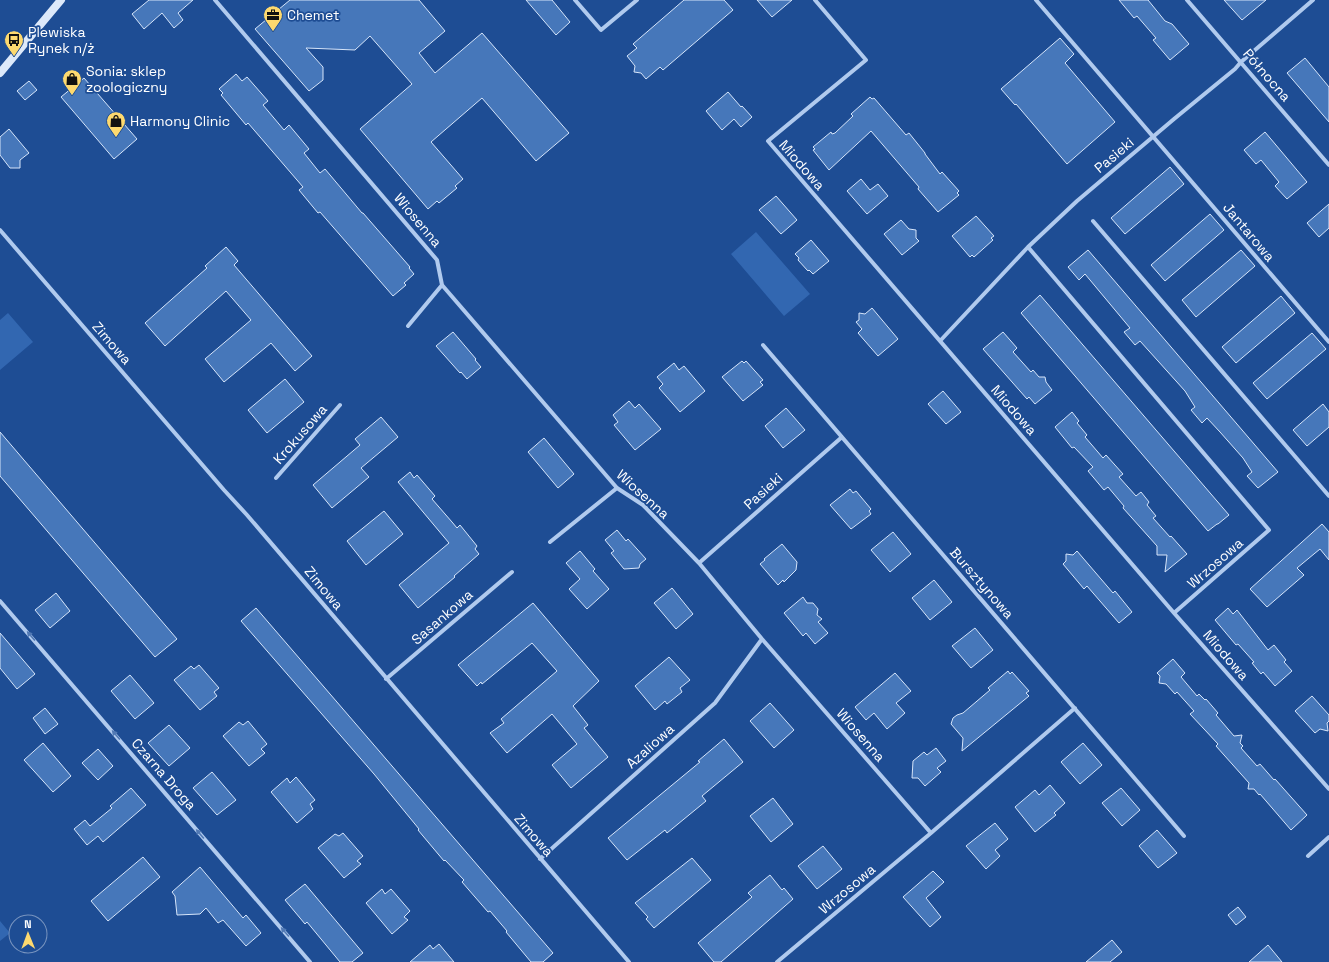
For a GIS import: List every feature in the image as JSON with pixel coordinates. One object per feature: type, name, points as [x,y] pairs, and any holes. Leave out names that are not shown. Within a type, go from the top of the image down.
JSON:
[{"type":"street","points":[[0,73],[62,0]]},
{"type":"street","name":"Wiosenna","points":[[215,0],[437,260],[442,284],[617,488],[643,505],[699,563],[762,639],[931,833]]},
{"type":"street","points":[[575,0],[601,30],[637,0]]},
{"type":"street","name":"Miodowa","points":[[815,0],[866,60],[768,141],[1174,613],[1329,789]]},
{"type":"street","name":"Jantarowa","points":[[1036,0],[1329,342]]},
{"type":"street","name":"Północna","points":[[1187,0],[1329,165]]},
{"type":"street","name":"Pasieki","points":[[940,341],[1028,247],[1086,194],[1235,69],[1241,62],[1313,0]]},
{"type":"street","points":[[1093,222],[1329,496]]},
{"type":"street","name":"Zimowa","points":[[0,230],[247,515],[629,962]]},
{"type":"street","name":"Wrzosowa","points":[[1028,247],[1270,530],[1174,613]]},
{"type":"street","points":[[408,326],[442,284]]},
{"type":"street","name":"Bursztynowa","points":[[763,345],[1184,836]]},
{"type":"street","name":"Krokusowa","points":[[276,478],[340,405]]},
{"type":"street","name":"Pasieki","points":[[699,563],[842,437]]},
{"type":"street","points":[[550,542],[617,488]]},
{"type":"street","name":"Sasankowa","points":[[386,679],[512,572]]},
{"type":"street","name":"Czarna Droga","points":[[0,600],[310,962]]},
{"type":"street","name":"Azaliowa","points":[[540,859],[714,703],[762,639]]},
{"type":"street","points":[[931,833],[1075,708]]},
{"type":"street","name":"Wrzosowa","points":[[778,962],[931,833]]},
{"type":"street","points":[[1308,856],[1329,837]]},
{"type":"shaded area","points":[[756,232],[810,294],[784,316],[731,254]]},
{"type":"shaded area","points":[[8,313],[33,342],[0,370],[0,320]]},
{"type":"shaded area","points":[[0,921],[8,931],[8,935],[0,941]]},
{"type":"building","points":[[149,0],[193,0],[178,13],[183,20],[174,28],[162,13],[144,29],[132,14]]},
{"type":"building","points":[[290,0],[419,0],[445,31],[419,53],[435,73],[482,33],[569,133],[536,161],[482,98],[431,142],[463,179],[455,186],[457,188],[439,203],[437,201],[428,209],[360,129],[412,84],[370,36],[355,50],[306,48],[323,67],[323,80],[309,91],[255,29]]},
{"type":"building","points":[[526,0],[552,0],[570,22],[556,35]]},
{"type":"building","points":[[684,0],[724,0],[733,10],[663,70],[660,67],[646,79],[641,73],[634,72],[635,66],[627,56],[637,48],[633,44]]},
{"type":"building","points":[[757,0],[792,0],[772,17]]},
{"type":"building","points":[[1119,0],[1148,0],[1165,21],[1172,24],[1189,44],[1170,60],[1153,40],[1156,38],[1137,16],[1134,18]]},
{"type":"building","points":[[1224,0],[1266,0],[1242,20]]},
{"type":"building","points":[[1060,38],[1074,54],[1065,63],[1115,122],[1067,164],[1016,104],[1015,105],[1001,89]]},
{"type":"building","points":[[1305,58],[1329,87],[1329,122],[1287,73]]},
{"type":"building","points":[[236,74],[242,81],[247,77],[268,101],[263,105],[284,130],[289,125],[309,149],[304,153],[320,173],[325,169],[410,267],[409,268],[414,274],[404,283],[406,285],[393,296],[320,212],[318,213],[299,190],[303,187],[248,123],[246,125],[221,95],[223,93],[219,89]]},
{"type":"building","points":[[84,78],[137,139],[114,159],[61,97]]},
{"type":"building","points":[[29,81],[37,90],[25,100],[17,91]]},
{"type":"building","points":[[728,92],[752,117],[741,127],[734,119],[722,130],[706,111]]},
{"type":"building","points":[[870,97],[872,99],[874,98],[906,135],[909,133],[940,174],[942,172],[959,191],[957,193],[959,195],[938,212],[918,189],[919,187],[871,131],[829,170],[813,150],[815,149],[813,147],[831,132],[832,134],[835,133],[853,116],[851,114]]},
{"type":"building","points":[[9,129],[29,153],[20,160],[20,168],[10,168],[0,155],[0,137]]},
{"type":"building","points":[[1265,132],[1307,182],[1287,199],[1275,186],[1279,182],[1261,160],[1256,164],[1244,150]]},
{"type":"building","points":[[1170,167],[1184,184],[1125,234],[1111,218]]},
{"type":"building","points":[[861,179],[870,190],[878,184],[888,196],[867,214],[847,191]]},
{"type":"building","points":[[776,196],[797,220],[781,234],[759,210]]},
{"type":"building","points":[[1329,204],[1329,228],[1319,237],[1307,223]]},
{"type":"building","points":[[1210,214],[1224,230],[1165,281],[1151,265]]},
{"type":"building","points":[[976,216],[994,236],[991,238],[993,240],[974,257],[972,255],[970,257],[952,236]]},
{"type":"building","points":[[901,220],[909,229],[916,230],[916,238],[919,241],[902,255],[884,234]]},
{"type":"building","points":[[811,240],[829,261],[813,274],[809,270],[808,271],[798,260],[799,258],[795,254]]},
{"type":"building","points":[[226,247],[238,261],[234,265],[312,356],[295,371],[271,343],[224,382],[205,359],[251,320],[226,291],[165,346],[145,323],[207,268],[205,266]]},
{"type":"building","points":[[1088,250],[1278,472],[1258,488],[1247,476],[1252,472],[1243,458],[1207,418],[1202,423],[1191,410],[1195,407],[1185,391],[1140,341],[1135,345],[1124,332],[1130,328],[1085,274],[1079,280],[1068,267]]},
{"type":"building","points":[[1241,250],[1255,266],[1196,317],[1182,300]]},
{"type":"building","points":[[1040,295],[1229,515],[1218,524],[1208,531],[1021,313]]},
{"type":"building","points":[[1281,296],[1295,313],[1236,363],[1222,347]]},
{"type":"building","points":[[872,308],[898,339],[878,356],[858,333],[862,329],[856,322],[859,320],[859,313],[865,314]]},
{"type":"building","points":[[453,332],[481,367],[467,379],[436,346]]},
{"type":"building","points":[[1003,332],[1017,348],[1013,352],[1031,372],[1033,370],[1039,377],[1045,377],[1046,382],[1052,390],[1035,404],[1029,397],[1027,399],[983,349]]},
{"type":"building","points":[[1312,333],[1326,349],[1267,399],[1253,383]]},
{"type":"building","points":[[742,361],[744,363],[746,361],[763,380],[760,382],[763,385],[743,401],[722,377]]},
{"type":"building","points":[[674,363],[679,370],[684,366],[705,391],[680,412],[659,388],[663,384],[657,377]]},
{"type":"building","points":[[285,379],[304,402],[267,433],[248,410]]},
{"type":"building","points":[[943,391],[961,412],[946,424],[928,404]]},
{"type":"building","points":[[629,401],[635,408],[639,404],[661,429],[635,450],[614,425],[618,422],[613,415]]},
{"type":"building","points":[[1323,404],[1329,412],[1329,427],[1307,446],[1293,430]]},
{"type":"building","points":[[786,408],[805,430],[783,448],[765,426]]},
{"type":"building","points":[[1072,412],[1079,421],[1077,423],[1087,435],[1085,437],[1103,458],[1106,455],[1123,474],[1119,477],[1136,496],[1141,492],[1149,502],[1147,505],[1156,516],[1153,518],[1187,554],[1165,572],[1167,555],[1157,555],[1157,546],[1123,508],[1124,506],[1108,487],[1104,490],[1088,471],[1093,467],[1074,447],[1072,448],[1055,427]]},
{"type":"building","points":[[381,417],[398,437],[361,468],[369,477],[332,508],[313,485],[360,445],[355,439]]},
{"type":"building","points":[[0,432],[177,639],[155,657],[0,476]]},
{"type":"building","points":[[544,438],[574,474],[558,488],[528,452]]},
{"type":"building","points":[[410,472],[414,478],[417,475],[435,496],[432,499],[457,528],[460,525],[477,546],[475,549],[479,554],[454,576],[455,577],[418,608],[399,585],[449,543],[398,482]]},
{"type":"building","points":[[850,489],[853,493],[856,491],[871,509],[869,511],[871,514],[851,529],[830,505]]},
{"type":"building","points":[[384,511],[403,534],[366,565],[347,541]]},
{"type":"building","points":[[1322,524],[1329,532],[1329,560],[1320,549],[1297,568],[1304,575],[1267,607],[1250,589]]},
{"type":"building","points":[[617,530],[626,541],[628,539],[646,559],[640,564],[639,568],[624,569],[611,553],[614,551],[605,540]]},
{"type":"building","points":[[893,532],[911,554],[890,572],[871,550]]},
{"type":"building","points":[[782,544],[797,562],[796,570],[784,582],[783,580],[778,585],[760,564]]},
{"type":"building","points":[[580,551],[595,569],[593,571],[609,589],[587,609],[569,589],[580,579],[566,563]]},
{"type":"building","points":[[1077,551],[1113,593],[1115,591],[1132,612],[1119,623],[1087,586],[1084,589],[1063,564],[1066,561],[1066,554],[1073,555]]},
{"type":"building","points":[[934,580],[952,602],[930,620],[912,598]]},
{"type":"building","points":[[672,588],[693,614],[676,629],[654,603]]},
{"type":"building","points":[[56,593],[70,611],[50,628],[35,610]]},
{"type":"building","points":[[803,597],[807,603],[813,603],[818,609],[817,615],[822,619],[818,622],[828,633],[815,644],[806,633],[803,636],[784,613]]},
{"type":"building","points":[[533,603],[599,681],[573,706],[588,725],[584,728],[608,757],[571,788],[552,765],[577,744],[552,714],[507,753],[490,733],[504,723],[501,719],[557,671],[532,643],[482,684],[481,682],[477,686],[458,665]]},
{"type":"building","points":[[256,608],[553,953],[543,962],[531,962],[490,911],[488,912],[462,882],[464,880],[445,860],[444,861],[423,836],[418,830],[419,829],[374,774],[241,621]]},
{"type":"building","points":[[1228,608],[1233,614],[1237,610],[1268,650],[1274,645],[1286,660],[1284,662],[1292,671],[1275,686],[1263,672],[1261,674],[1252,663],[1254,662],[1238,644],[1236,645],[1215,620]]},
{"type":"building","points":[[975,628],[993,650],[971,668],[952,646]]},
{"type":"building","points":[[0,633],[35,674],[17,689],[0,668]]},
{"type":"building","points":[[669,657],[690,680],[680,688],[682,692],[667,704],[665,701],[655,710],[635,686]]},
{"type":"building","points":[[1173,659],[1185,673],[1181,677],[1197,696],[1199,694],[1205,700],[1206,699],[1218,713],[1216,715],[1234,736],[1242,735],[1240,743],[1243,746],[1241,748],[1257,766],[1260,764],[1274,780],[1275,779],[1307,815],[1291,830],[1260,794],[1259,795],[1254,789],[1248,789],[1249,783],[1216,746],[1218,744],[1190,714],[1194,711],[1177,692],[1175,694],[1166,684],[1159,683],[1160,676],[1157,673]]},
{"type":"building","points":[[199,665],[219,688],[214,692],[217,696],[200,710],[174,680],[191,666],[194,669]]},
{"type":"building","points":[[1008,671],[1010,674],[1012,672],[1029,691],[1026,693],[1029,696],[962,751],[963,738],[951,724],[953,718],[963,713],[990,690],[988,688]]},
{"type":"building","points":[[895,673],[911,691],[896,703],[905,713],[887,729],[874,713],[866,720],[855,707]]},
{"type":"building","points":[[130,675],[154,703],[135,719],[111,691]]},
{"type":"building","points":[[1312,696],[1329,715],[1329,721],[1327,723],[1328,731],[1320,729],[1315,733],[1295,711]]},
{"type":"building","points":[[770,703],[794,730],[774,748],[750,721]]},
{"type":"building","points":[[45,708],[58,724],[45,734],[33,718]]},
{"type":"building","points":[[248,721],[267,744],[261,749],[265,753],[249,766],[223,736],[239,722],[243,725]]},
{"type":"building","points":[[169,725],[190,748],[169,766],[148,743]]},
{"type":"building","points":[[724,739],[743,762],[702,796],[706,801],[667,833],[665,830],[627,860],[608,838],[700,762],[698,761]]},
{"type":"building","points":[[43,743],[71,776],[53,792],[24,760]]},
{"type":"building","points":[[1083,743],[1102,765],[1080,784],[1061,762]]},
{"type":"building","points":[[936,748],[946,761],[937,768],[941,772],[925,786],[918,778],[912,778],[913,761],[924,752],[927,755]]},
{"type":"building","points":[[98,749],[113,766],[98,780],[82,763]]},
{"type":"building","points":[[212,772],[236,800],[217,815],[193,788]]},
{"type":"building","points":[[296,777],[315,800],[310,804],[313,809],[297,823],[271,792],[287,778],[290,783]]},
{"type":"building","points":[[1050,785],[1065,803],[1054,813],[1056,815],[1035,832],[1015,807],[1035,790],[1039,795]]},
{"type":"building","points":[[131,788],[146,805],[103,842],[98,836],[87,845],[74,829],[85,820],[90,826],[112,808],[110,806]]},
{"type":"building","points":[[1121,788],[1140,810],[1122,826],[1102,803]]},
{"type":"building","points":[[773,798],[793,824],[771,842],[750,816]]},
{"type":"building","points":[[995,823],[1008,839],[995,850],[1000,856],[986,869],[966,846]]},
{"type":"building","points":[[1157,830],[1177,853],[1158,868],[1139,846]]},
{"type":"building","points":[[343,833],[363,856],[357,861],[361,864],[344,878],[318,848],[335,834],[339,836]]},
{"type":"building","points":[[823,846],[842,869],[817,889],[798,866]]},
{"type":"building","points":[[143,857],[160,877],[108,921],[91,901]]},
{"type":"building","points":[[692,858],[711,880],[654,928],[646,919],[648,917],[635,903]]},
{"type":"building","points":[[200,867],[243,918],[246,915],[261,933],[246,946],[223,920],[218,923],[206,908],[200,914],[177,915],[175,896],[172,892]]},
{"type":"building","points":[[933,871],[944,882],[926,898],[941,917],[930,927],[903,897]]},
{"type":"building","points":[[770,875],[782,890],[784,888],[793,899],[721,962],[714,962],[698,943],[752,897],[748,893]]},
{"type":"building","points":[[305,884],[363,953],[352,962],[340,962],[307,922],[305,924],[285,900]]},
{"type":"building","points":[[382,889],[385,894],[391,889],[410,911],[404,917],[408,920],[392,934],[366,903]]},
{"type":"building","points":[[1238,907],[1246,917],[1236,925],[1228,915]]},
{"type":"building","points":[[1112,940],[1122,952],[1110,962],[1086,962]]},
{"type":"building","points":[[439,944],[454,962],[410,962],[430,945],[433,949]]},
{"type":"building","points":[[1268,945],[1282,962],[1249,962]]},
{"type":"place","name":"Chemet","points":[[273,32]]},
{"type":"place","name":"Plewiska Rynek n/ż","points":[[14,57]]},
{"type":"place","name":"Sonia: sklep zoologiczny","points":[[72,96]]},
{"type":"place","name":"Harmony Clinic","points":[[116,138]]}]
